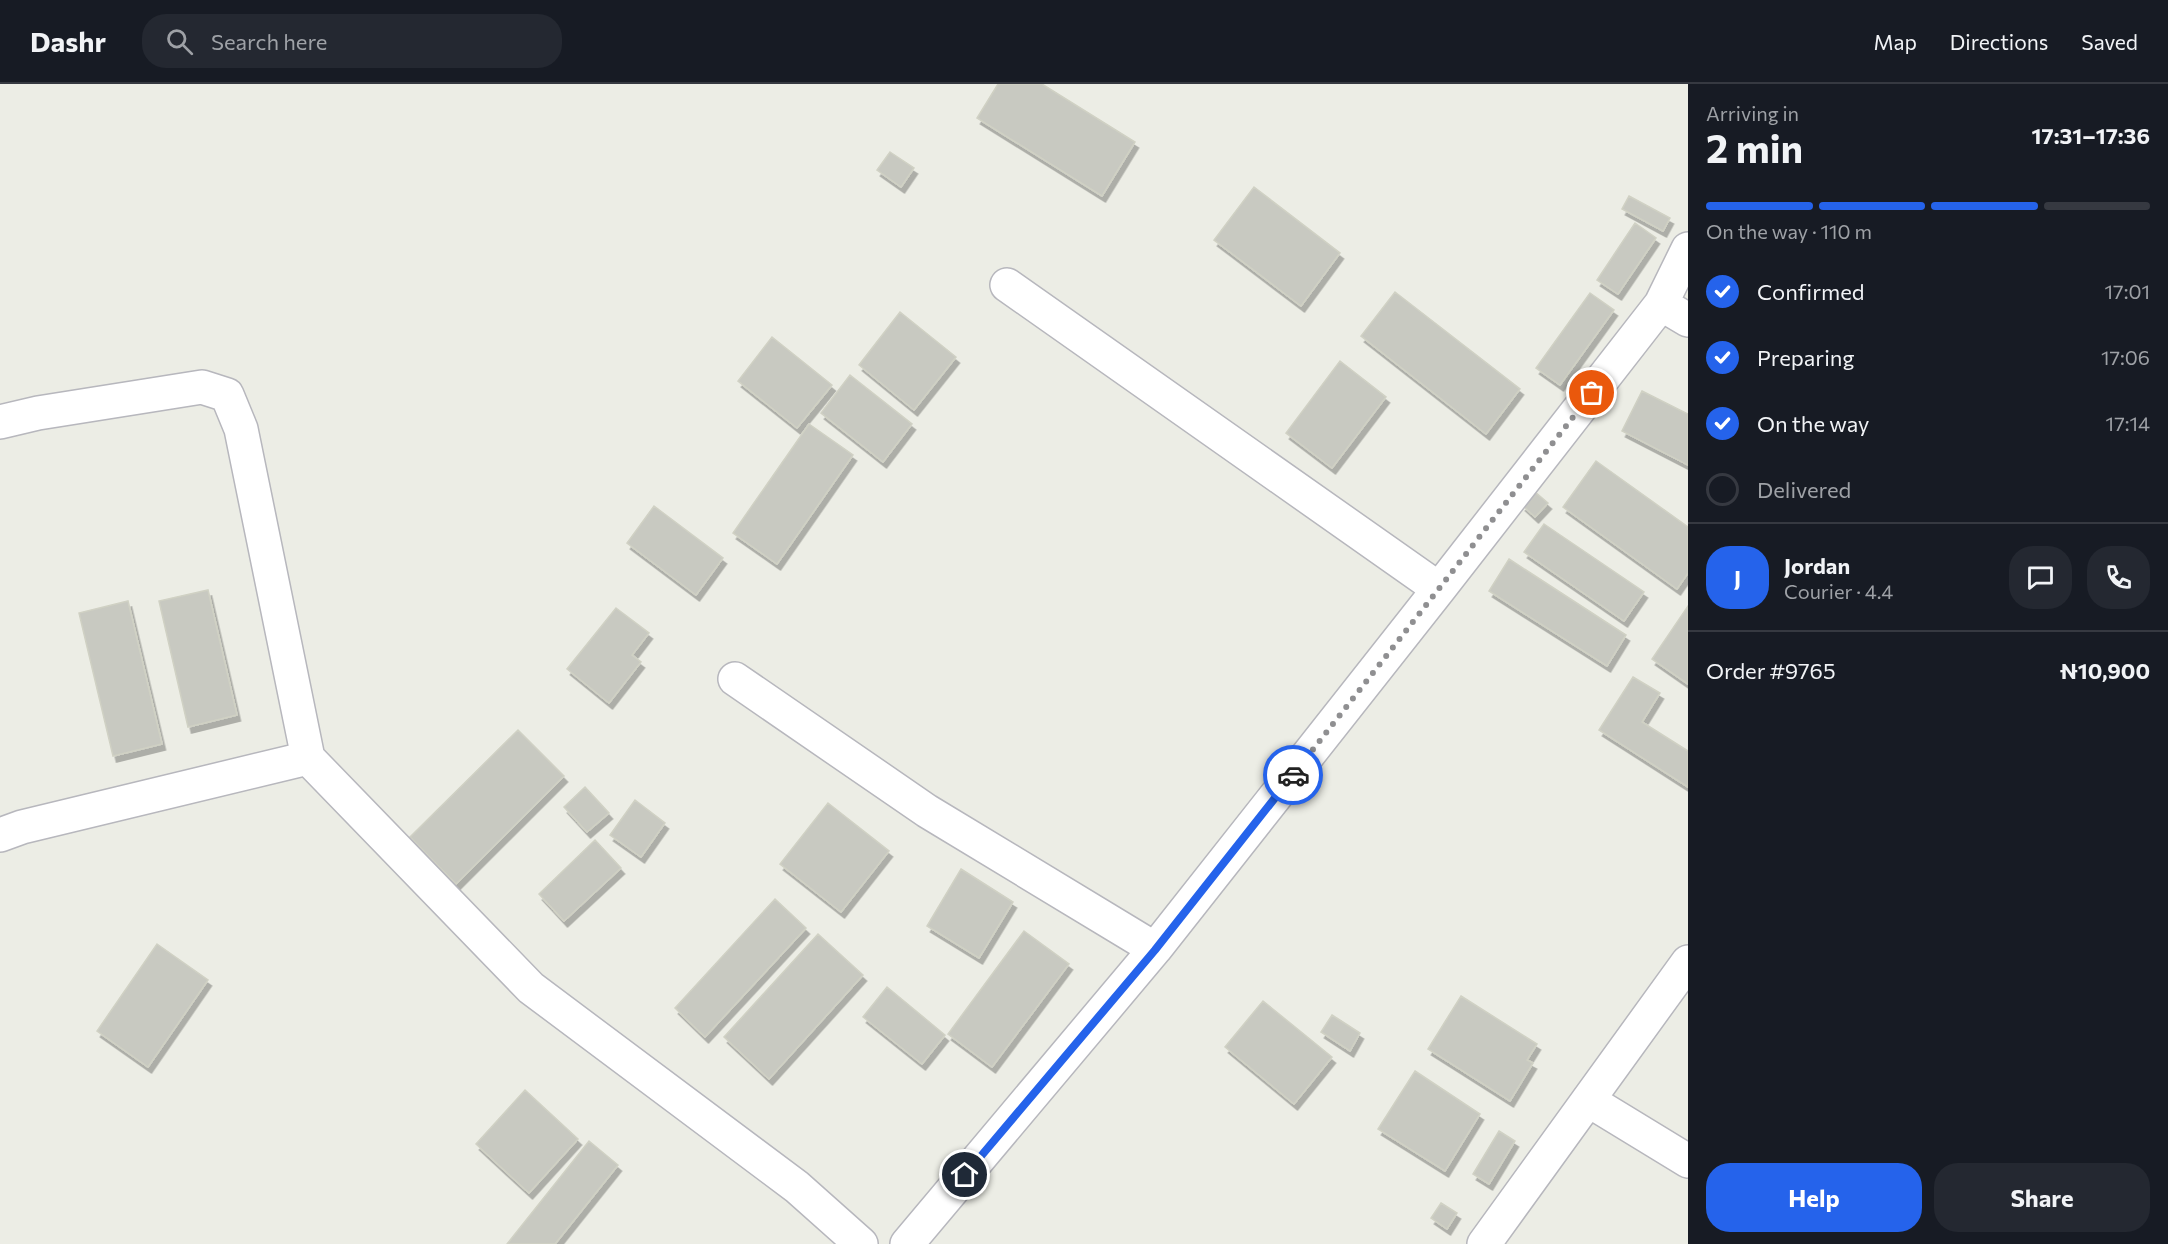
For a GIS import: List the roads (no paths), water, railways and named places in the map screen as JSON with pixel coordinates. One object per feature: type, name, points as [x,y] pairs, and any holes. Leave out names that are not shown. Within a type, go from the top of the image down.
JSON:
[{"type":"street","points":[[907,1244],[1155,950],[1439,589],[1661,304],[1688,249]]},
{"type":"street","points":[[1007,285],[1439,589]]},
{"type":"street","points":[[1661,304],[1688,320]]},
{"type":"street","points":[[0,422],[38,413],[202,387],[227,395],[241,429],[308,758],[531,988],[798,1187],[861,1244]]},
{"type":"street","points":[[735,679],[927,811],[1155,950]]},
{"type":"street","points":[[0,835],[22,827],[308,758]]},
{"type":"street","points":[[1485,1244],[1688,962]]},
{"type":"street","points":[[1588,1100],[1688,1161]]}]
